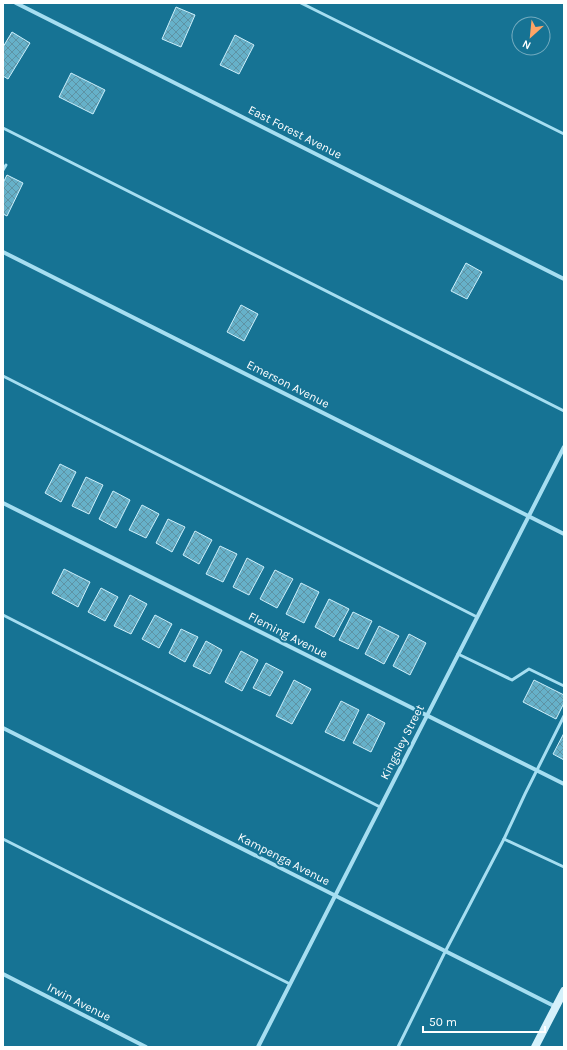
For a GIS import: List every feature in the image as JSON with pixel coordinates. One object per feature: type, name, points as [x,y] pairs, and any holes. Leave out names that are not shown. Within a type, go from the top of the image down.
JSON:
[{"type":"main road","points":[[535,1047],[564,991]]},
{"type":"street","name":"East Forest Avenue","points":[[16,3],[564,279]]},
{"type":"street","name":"Emerson Avenue","points":[[3,252],[564,534]]},
{"type":"street","name":"Kingsley Street","points":[[258,1047],[564,447]]},
{"type":"street","name":"Fleming Avenue","points":[[3,503],[564,784]]},
{"type":"street","name":"Kampenga Avenue","points":[[3,728],[556,1007]]},
{"type":"street","name":"Irwin Avenue","points":[[3,974],[146,1047]]},
{"type":"lane","points":[[301,3],[564,134]]},
{"type":"lane","points":[[3,128],[564,411]]},
{"type":"lane","points":[[3,170],[6,165]]},
{"type":"lane","points":[[3,376],[477,617]]},
{"type":"lane","points":[[3,615],[380,807]]},
{"type":"lane","points":[[458,654],[512,680],[529,669],[564,686]]},
{"type":"lane","points":[[398,1047],[445,952],[504,839],[524,794],[564,716]]},
{"type":"lane","points":[[3,839],[290,984]]},
{"type":"lane","points":[[504,839],[564,867]]},
{"type":"building","points":[[176,7],[195,15],[181,47],[162,39]]},
{"type":"building","points":[[12,32],[30,43],[8,79],[3,76],[3,47]]},
{"type":"building","points":[[235,35],[254,45],[239,74],[220,65]]},
{"type":"building","points":[[71,73],[105,90],[93,114],[59,97]]},
{"type":"building","points":[[7,175],[23,183],[7,216],[3,214],[3,183]]},
{"type":"building","points":[[466,263],[482,272],[467,299],[451,291]]},
{"type":"building","points":[[241,305],[258,314],[244,341],[227,332]]},
{"type":"building","points":[[60,464],[76,472],[61,502],[45,493]]},
{"type":"building","points":[[86,477],[103,485],[89,514],[72,506]]},
{"type":"building","points":[[113,491],[130,500],[116,528],[99,519]]},
{"type":"building","points":[[142,505],[159,514],[146,538],[129,530]]},
{"type":"building","points":[[168,519],[185,527],[172,552],[156,543]]},
{"type":"building","points":[[195,531],[212,540],[199,564],[183,555]]},
{"type":"building","points":[[220,546],[237,554],[223,582],[206,574]]},
{"type":"building","points":[[247,558],[264,567],[249,595],[233,587]]},
{"type":"building","points":[[64,569],[90,582],[78,607],[52,593]]},
{"type":"building","points":[[275,570],[293,579],[277,608],[260,599]]},
{"type":"building","points":[[301,583],[319,592],[304,623],[286,614]]},
{"type":"building","points":[[101,588],[118,597],[105,621],[88,612]]},
{"type":"building","points":[[130,595],[147,604],[131,634],[114,626]]},
{"type":"building","points":[[329,599],[349,609],[334,637],[315,627]]},
{"type":"building","points":[[353,612],[372,621],[358,649],[339,640]]},
{"type":"building","points":[[155,615],[172,624],[159,648],[142,639]]},
{"type":"building","points":[[379,626],[399,636],[384,664],[365,654]]},
{"type":"building","points":[[181,629],[198,637],[185,662],[169,653]]},
{"type":"building","points":[[409,634],[426,643],[410,675],[393,666]]},
{"type":"building","points":[[206,641],[222,650],[210,674],[193,666]]},
{"type":"building","points":[[241,651],[258,660],[242,691],[225,682]]},
{"type":"building","points":[[266,663],[283,672],[270,696],[253,688]]},
{"type":"building","points":[[294,680],[311,689],[292,724],[276,716]]},
{"type":"building","points":[[534,680],[564,695],[564,703],[556,719],[523,702]]},
{"type":"building","points":[[341,701],[359,710],[344,741],[325,732]]},
{"type":"building","points":[[368,714],[385,723],[371,752],[353,743]]},
{"type":"building","points":[[564,733],[564,760],[553,754]]}]
